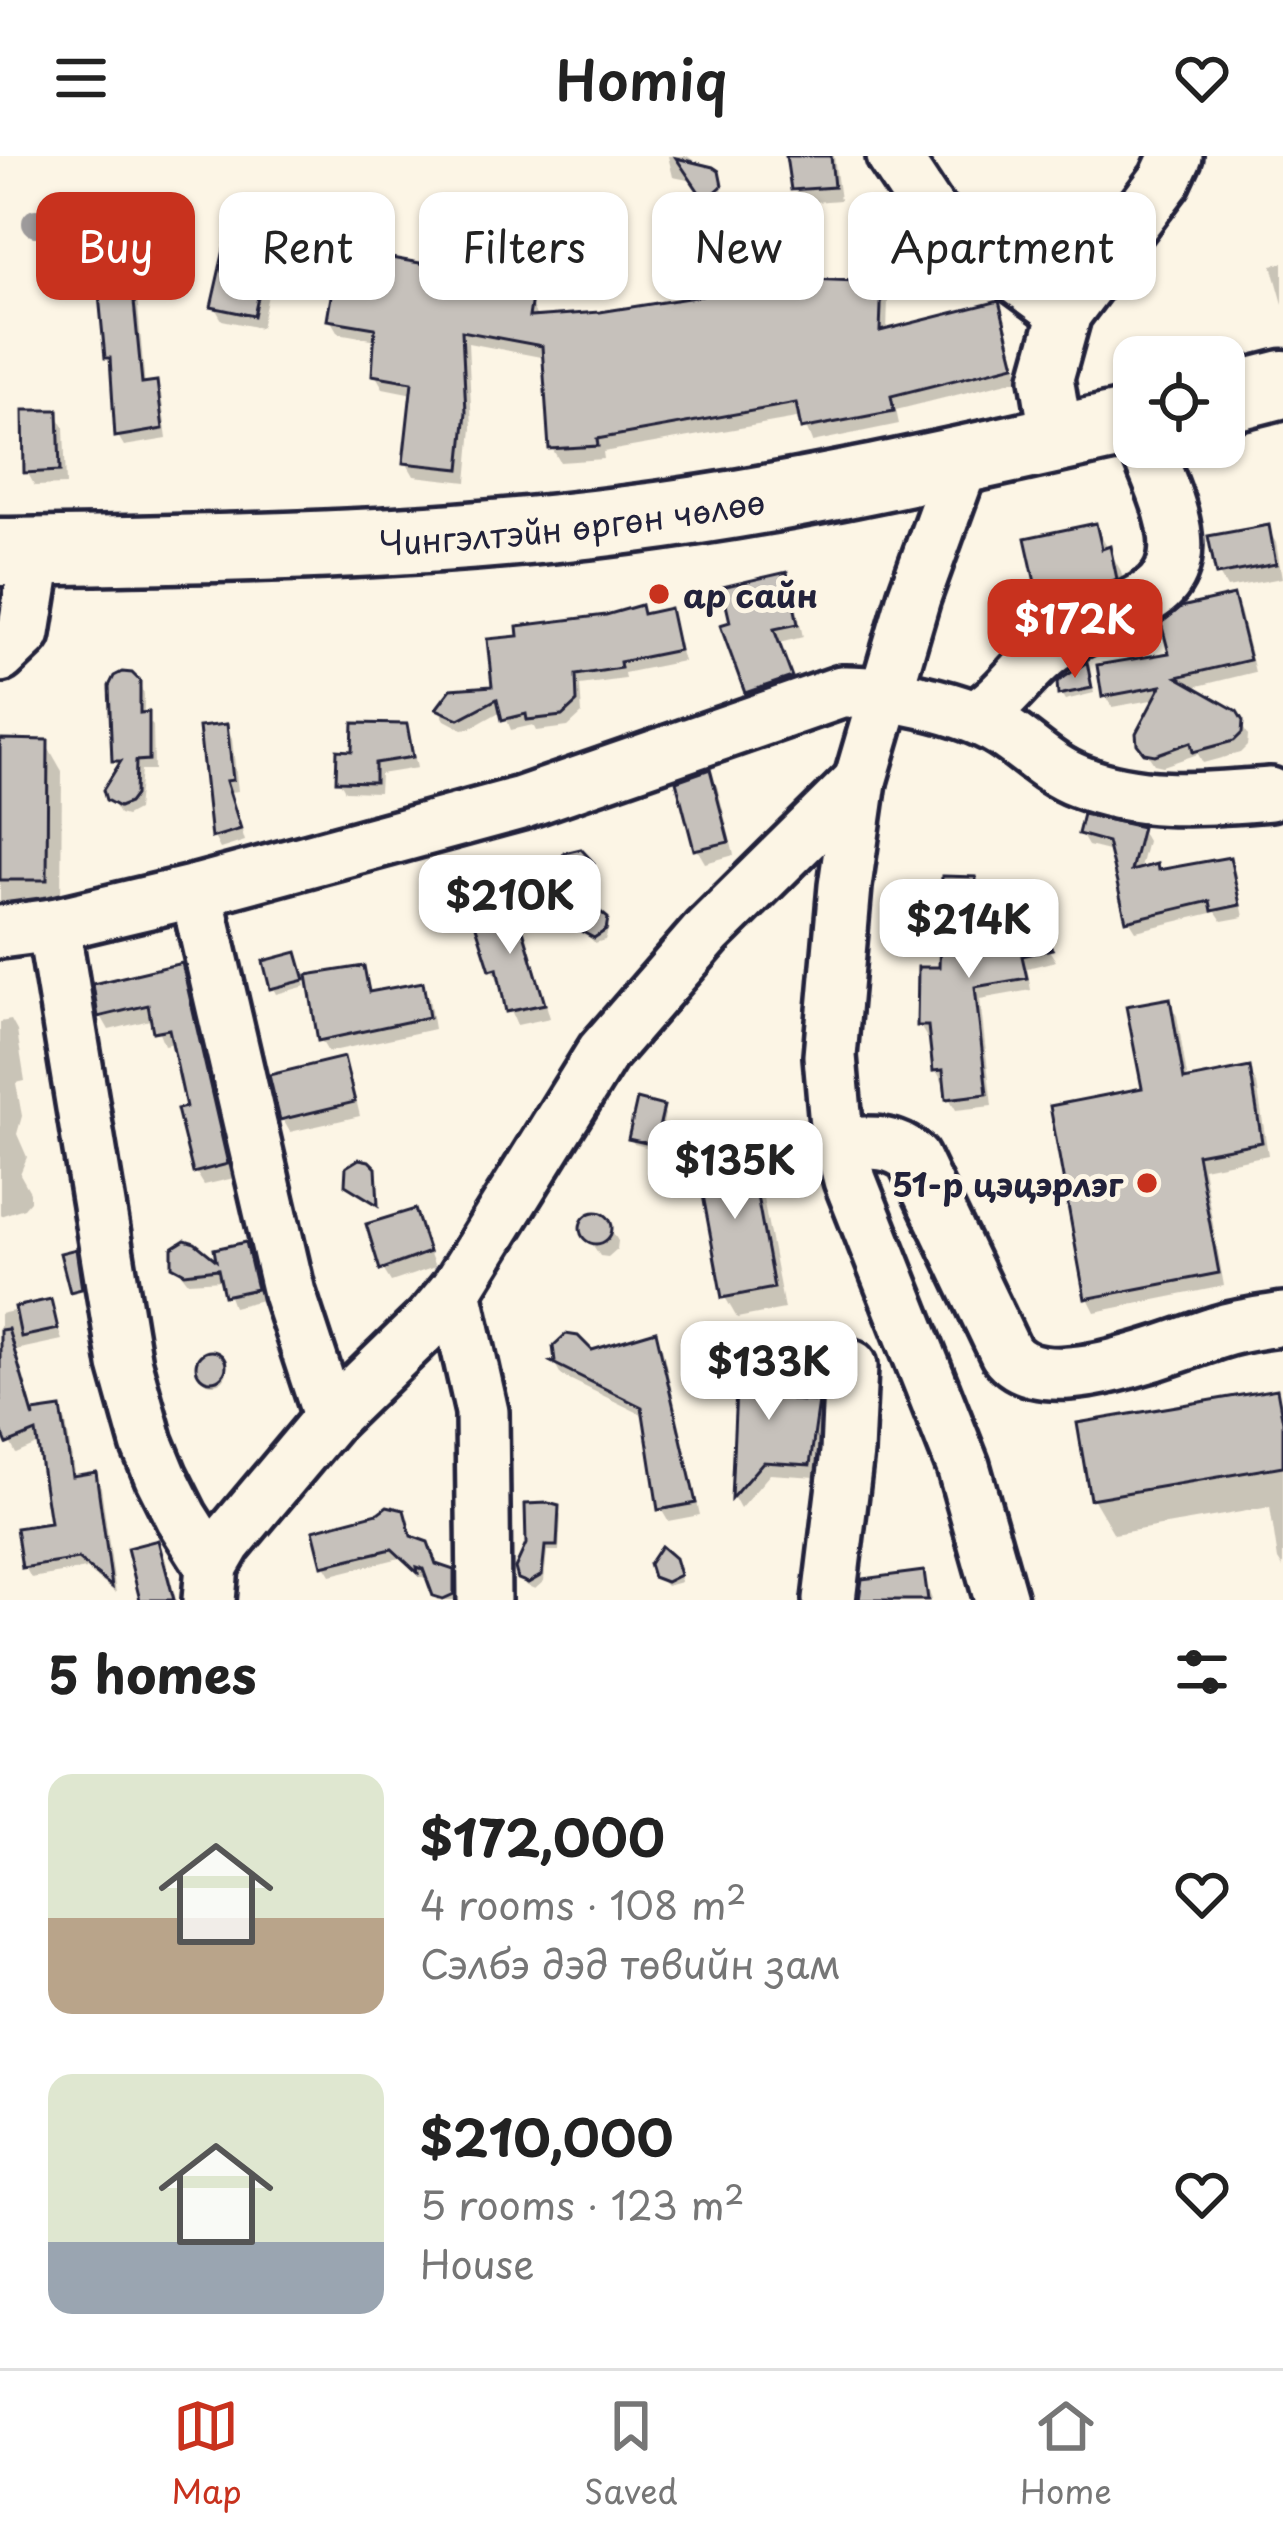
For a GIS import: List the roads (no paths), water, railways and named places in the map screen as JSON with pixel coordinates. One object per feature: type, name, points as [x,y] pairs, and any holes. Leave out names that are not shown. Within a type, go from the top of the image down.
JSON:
[{"type":"main road","points":[[1245,394],[1283,384]]},
{"type":"main road","name":"Чингэлтэйн өргөн чөлөө","points":[[18,552],[404,541],[550,529],[744,503],[1113,427]]},
{"type":"street","points":[[893,156],[932,214],[1065,313]]},
{"type":"street","points":[[1057,439],[1047,378],[1065,313],[1166,180],[1176,156]]},
{"type":"street","points":[[964,459],[914,597],[860,781],[832,1022],[832,1090],[839,1144],[864,1220],[967,1478],[1001,1600]]},
{"type":"street","points":[[975,717],[994,706],[1048,650],[1165,583],[1175,562],[1176,542],[1152,468]]},
{"type":"street","points":[[0,656],[23,633],[18,552]]},
{"type":"street","points":[[0,932],[53,925],[196,890],[592,781],[841,692],[884,695],[975,717],[1006,733],[1062,774],[1125,796],[1192,801],[1270,794]]},
{"type":"street","points":[[210,1583],[226,1542],[331,1418],[455,1292],[603,1052],[708,931],[860,781]]},
{"type":"street","points":[[196,890],[289,1293],[331,1418]]},
{"type":"street","points":[[53,925],[125,1364],[160,1477],[210,1583]]},
{"type":"street","points":[[839,1144],[880,1142],[903,1149],[913,1158],[931,1187],[1001,1344],[1026,1371],[1111,1366],[1221,1331],[1283,1319]]},
{"type":"street","points":[[455,1292],[482,1412],[484,1600]]},
{"type":"street","points":[[829,1600],[847,1452],[851,1366]]},
{"type":"place","name":"ар сайн","points":[[659,594]]},
{"type":"place","name":"51-р цэцэрлэг","points":[[1147,1183]]}]
